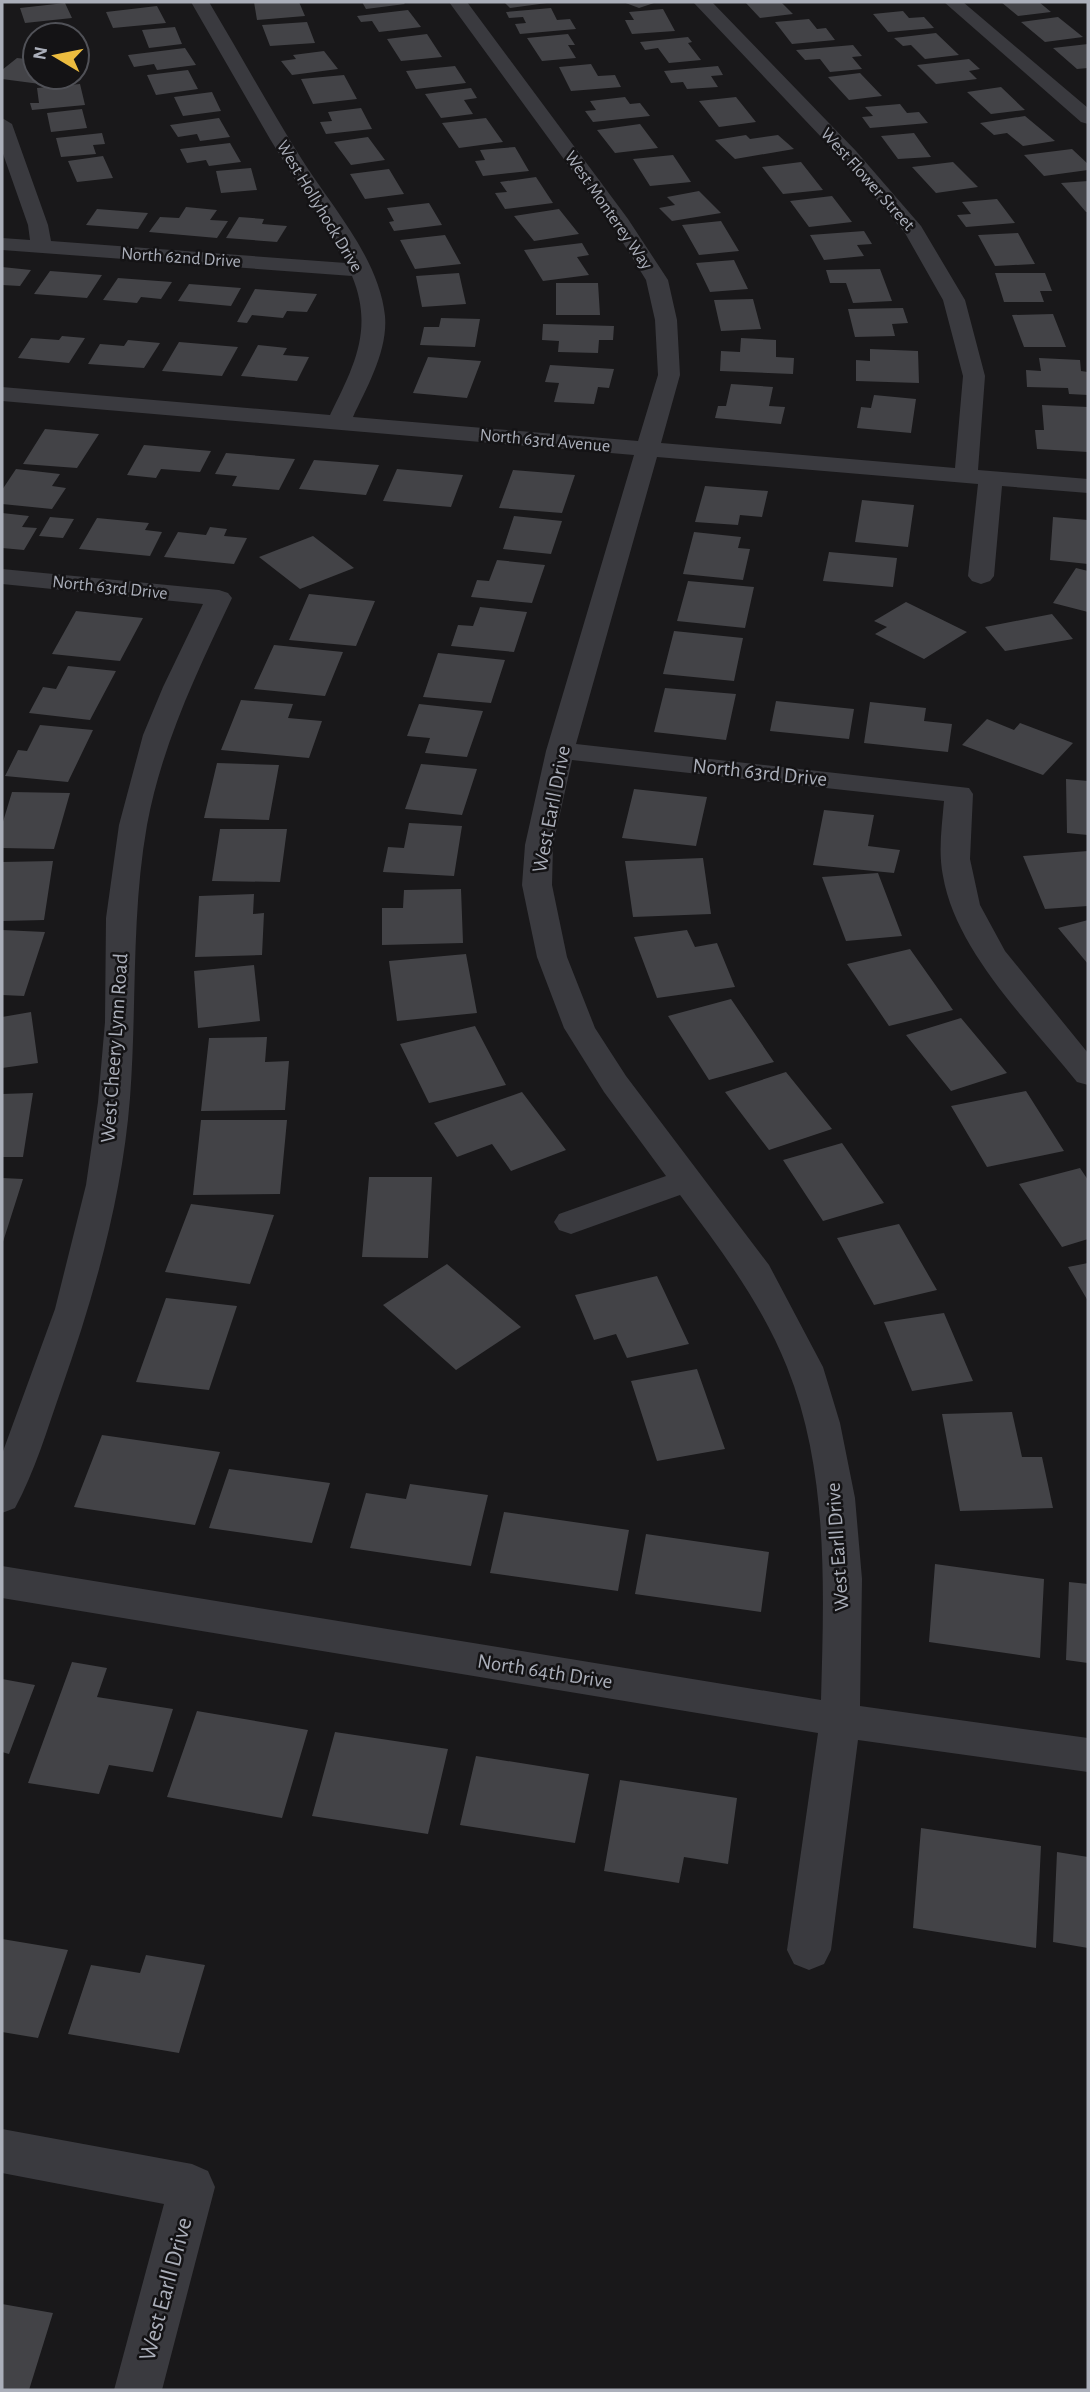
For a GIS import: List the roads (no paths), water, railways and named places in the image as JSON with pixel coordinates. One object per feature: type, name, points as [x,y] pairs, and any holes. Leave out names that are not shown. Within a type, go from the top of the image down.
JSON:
[{"type":"street","name":"West Hollyhock Drive","points":[[200,2],[290,156],[361,270],[374,317],[370,346],[338,423]]},
{"type":"street","name":"West Monterey Way","points":[[458,2],[621,223],[657,280],[666,320],[669,375],[646,449]]},
{"type":"street","name":"West Flower Street","points":[[702,2],[849,155],[915,230],[954,300],[974,376],[966,475]]},
{"type":"street","points":[[953,2],[1088,118]]},
{"type":"street","points":[[2,124],[38,225],[41,247]]},
{"type":"street","name":"North 62nd Drive","points":[[2,244],[361,270]]},
{"type":"street","name":"North 63rd Avenue","points":[[3,396],[1088,486]]},
{"type":"street","name":"West Earll Drive","points":[[646,449],[560,751],[539,845],[537,886],[552,957],[580,1028],[615,1084],[757,1274],[805,1367],[822,1423],[836,1498],[843,1579],[840,1720],[809,1950]]},
{"type":"street","points":[[981,576],[991,477]]},
{"type":"street","name":"North 63rd Drive","points":[[2,576],[219,598]]},
{"type":"street","name":"West Cheery Lynn Road","points":[[2,1498],[25,1442],[72,1309],[103,1185],[114,1102],[120,1022],[121,918],[133,825],[145,774],[176,687],[219,598]]},
{"type":"street","name":"North 63rd Drive","points":[[560,751],[959,794],[955,845],[958,880],[969,912],[1003,970],[1088,1074]]},
{"type":"street","points":[[570,1222],[689,1180]]},
{"type":"street","name":"North 64th Drive","points":[[2,1582],[840,1720],[1088,1755]]},
{"type":"street","name":"West Earll Drive","points":[[2,2151],[192,2187],[138,2390]]}]
